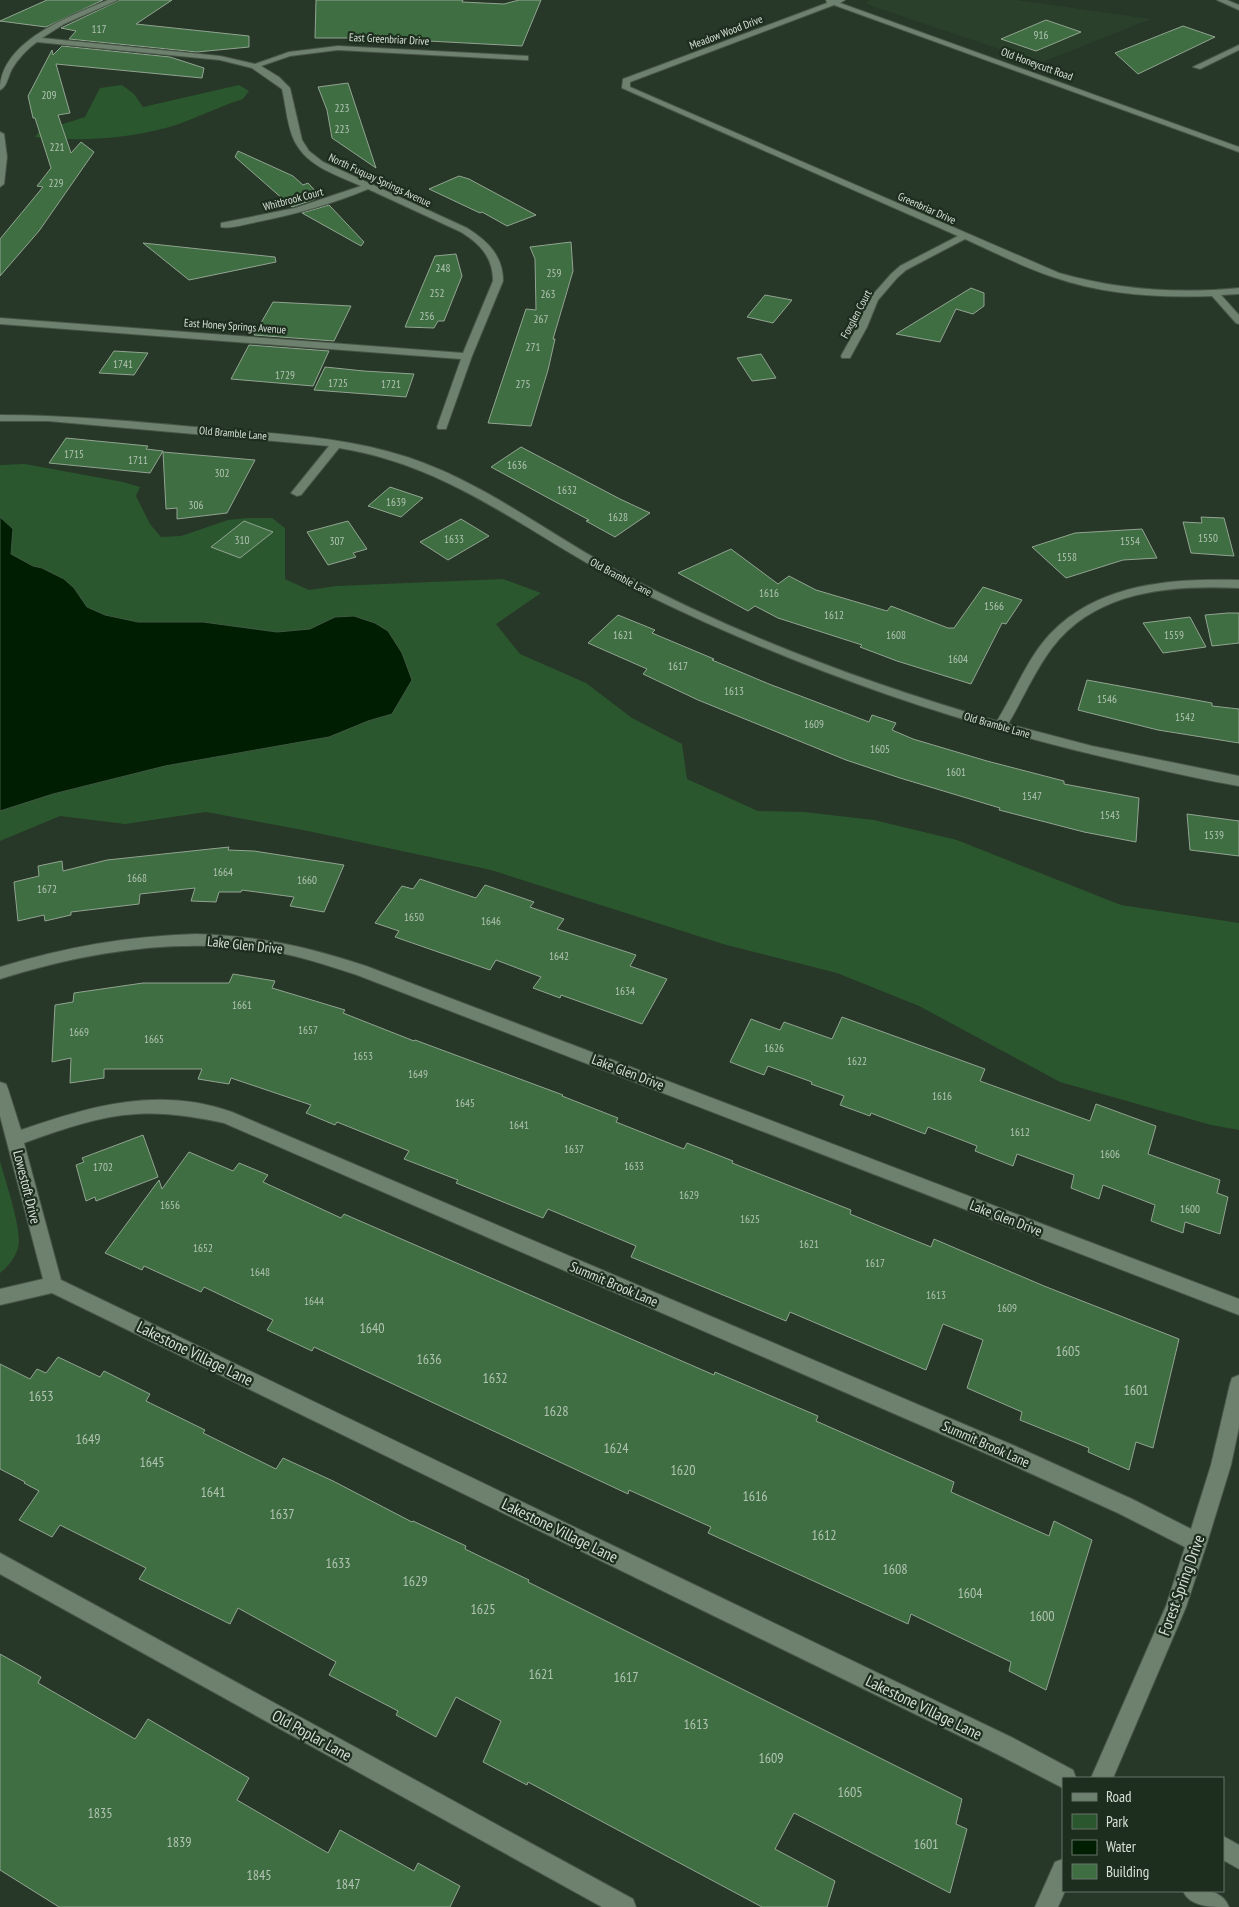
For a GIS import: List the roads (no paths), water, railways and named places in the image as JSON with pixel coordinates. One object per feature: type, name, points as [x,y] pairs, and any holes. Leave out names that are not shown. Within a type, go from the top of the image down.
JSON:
[{"type":"street","points":[[0,88],[12,61],[34,39],[57,24],[114,0]]},
{"type":"street","points":[[1222,0],[1239,8]]},
{"type":"street","name":"Meadow Wood Drive","points":[[626,81],[834,1]]},
{"type":"street","name":"Old Honeycutt Road","points":[[834,1],[1239,150]]},
{"type":"street","name":"North Fuquay Springs Avenue","points":[[34,39],[220,58],[255,66],[276,79],[286,88],[298,140],[306,153],[320,164],[366,187],[464,230],[478,239],[492,254],[498,270],[498,281],[467,356],[442,427]]},
{"type":"street","points":[[1197,67],[1239,47]]},
{"type":"street","name":"East Greenbriar Drive","points":[[255,66],[289,54],[338,48],[525,58]]},
{"type":"street","name":"Greenbriar Drive","points":[[626,81],[626,88],[635,93],[1056,275],[1100,288],[1153,294],[1215,294],[1239,291]]},
{"type":"street","points":[[0,134],[2,157],[0,184]]},
{"type":"street","name":"Whitbrook Court","points":[[224,225],[275,216],[321,204],[366,187]]},
{"type":"street","name":"Foxglen Court","points":[[846,356],[862,327],[874,299],[894,276],[903,268],[964,236]]},
{"type":"street","points":[[1215,294],[1239,321]]},
{"type":"street","name":"East Honey Springs Avenue","points":[[0,320],[467,356]]},
{"type":"street","name":"Old Bramble Lane","points":[[0,418],[48,418],[259,435],[337,444],[417,464],[478,493],[622,578],[730,630],[834,673],[1000,727],[1099,753],[1239,781]]},
{"type":"street","points":[[297,493],[337,444]]},
{"type":"street","points":[[1000,727],[1033,668],[1051,642],[1064,628],[1095,606],[1141,590],[1164,585],[1189,583],[1239,584]]},
{"type":"street","name":"Lake Glen Drive","points":[[0,974],[50,958],[97,948],[166,941],[228,941],[296,951],[361,970],[1239,1307]]},
{"type":"street","name":"Lowestoft Drive","points":[[0,1089],[53,1285]]},
{"type":"street","name":"Summit Brook Lane","points":[[15,1139],[66,1122],[124,1108],[199,1111],[226,1117],[1008,1453],[1125,1506],[1197,1543]]},
{"type":"street","points":[[0,1297],[53,1285]]},
{"type":"street","name":"Lakestone Village Lane","points":[[53,1285],[1005,1746],[1063,1777]]},
{"type":"street","name":"Forest Spring Drive","points":[[1102,1777],[1176,1606],[1221,1465],[1239,1384]]},
{"type":"street","name":"Old Poplar Lane","points":[[0,1563],[625,1907]]},
{"type":"street","points":[[1224,1848],[1239,1858]]},
{"type":"street","points":[[1046,1907],[1062,1872]]},
{"type":"street","points":[[1196,1892],[1218,1907]]},
{"type":"water","points":[[0,517],[13,529],[11,554],[64,579],[74,588],[87,607],[105,615],[138,622],[203,622],[277,632],[310,629],[335,617],[354,616],[375,623],[388,631],[402,653],[412,680],[392,714],[368,721],[329,737],[165,766],[53,794],[0,811]]}]
